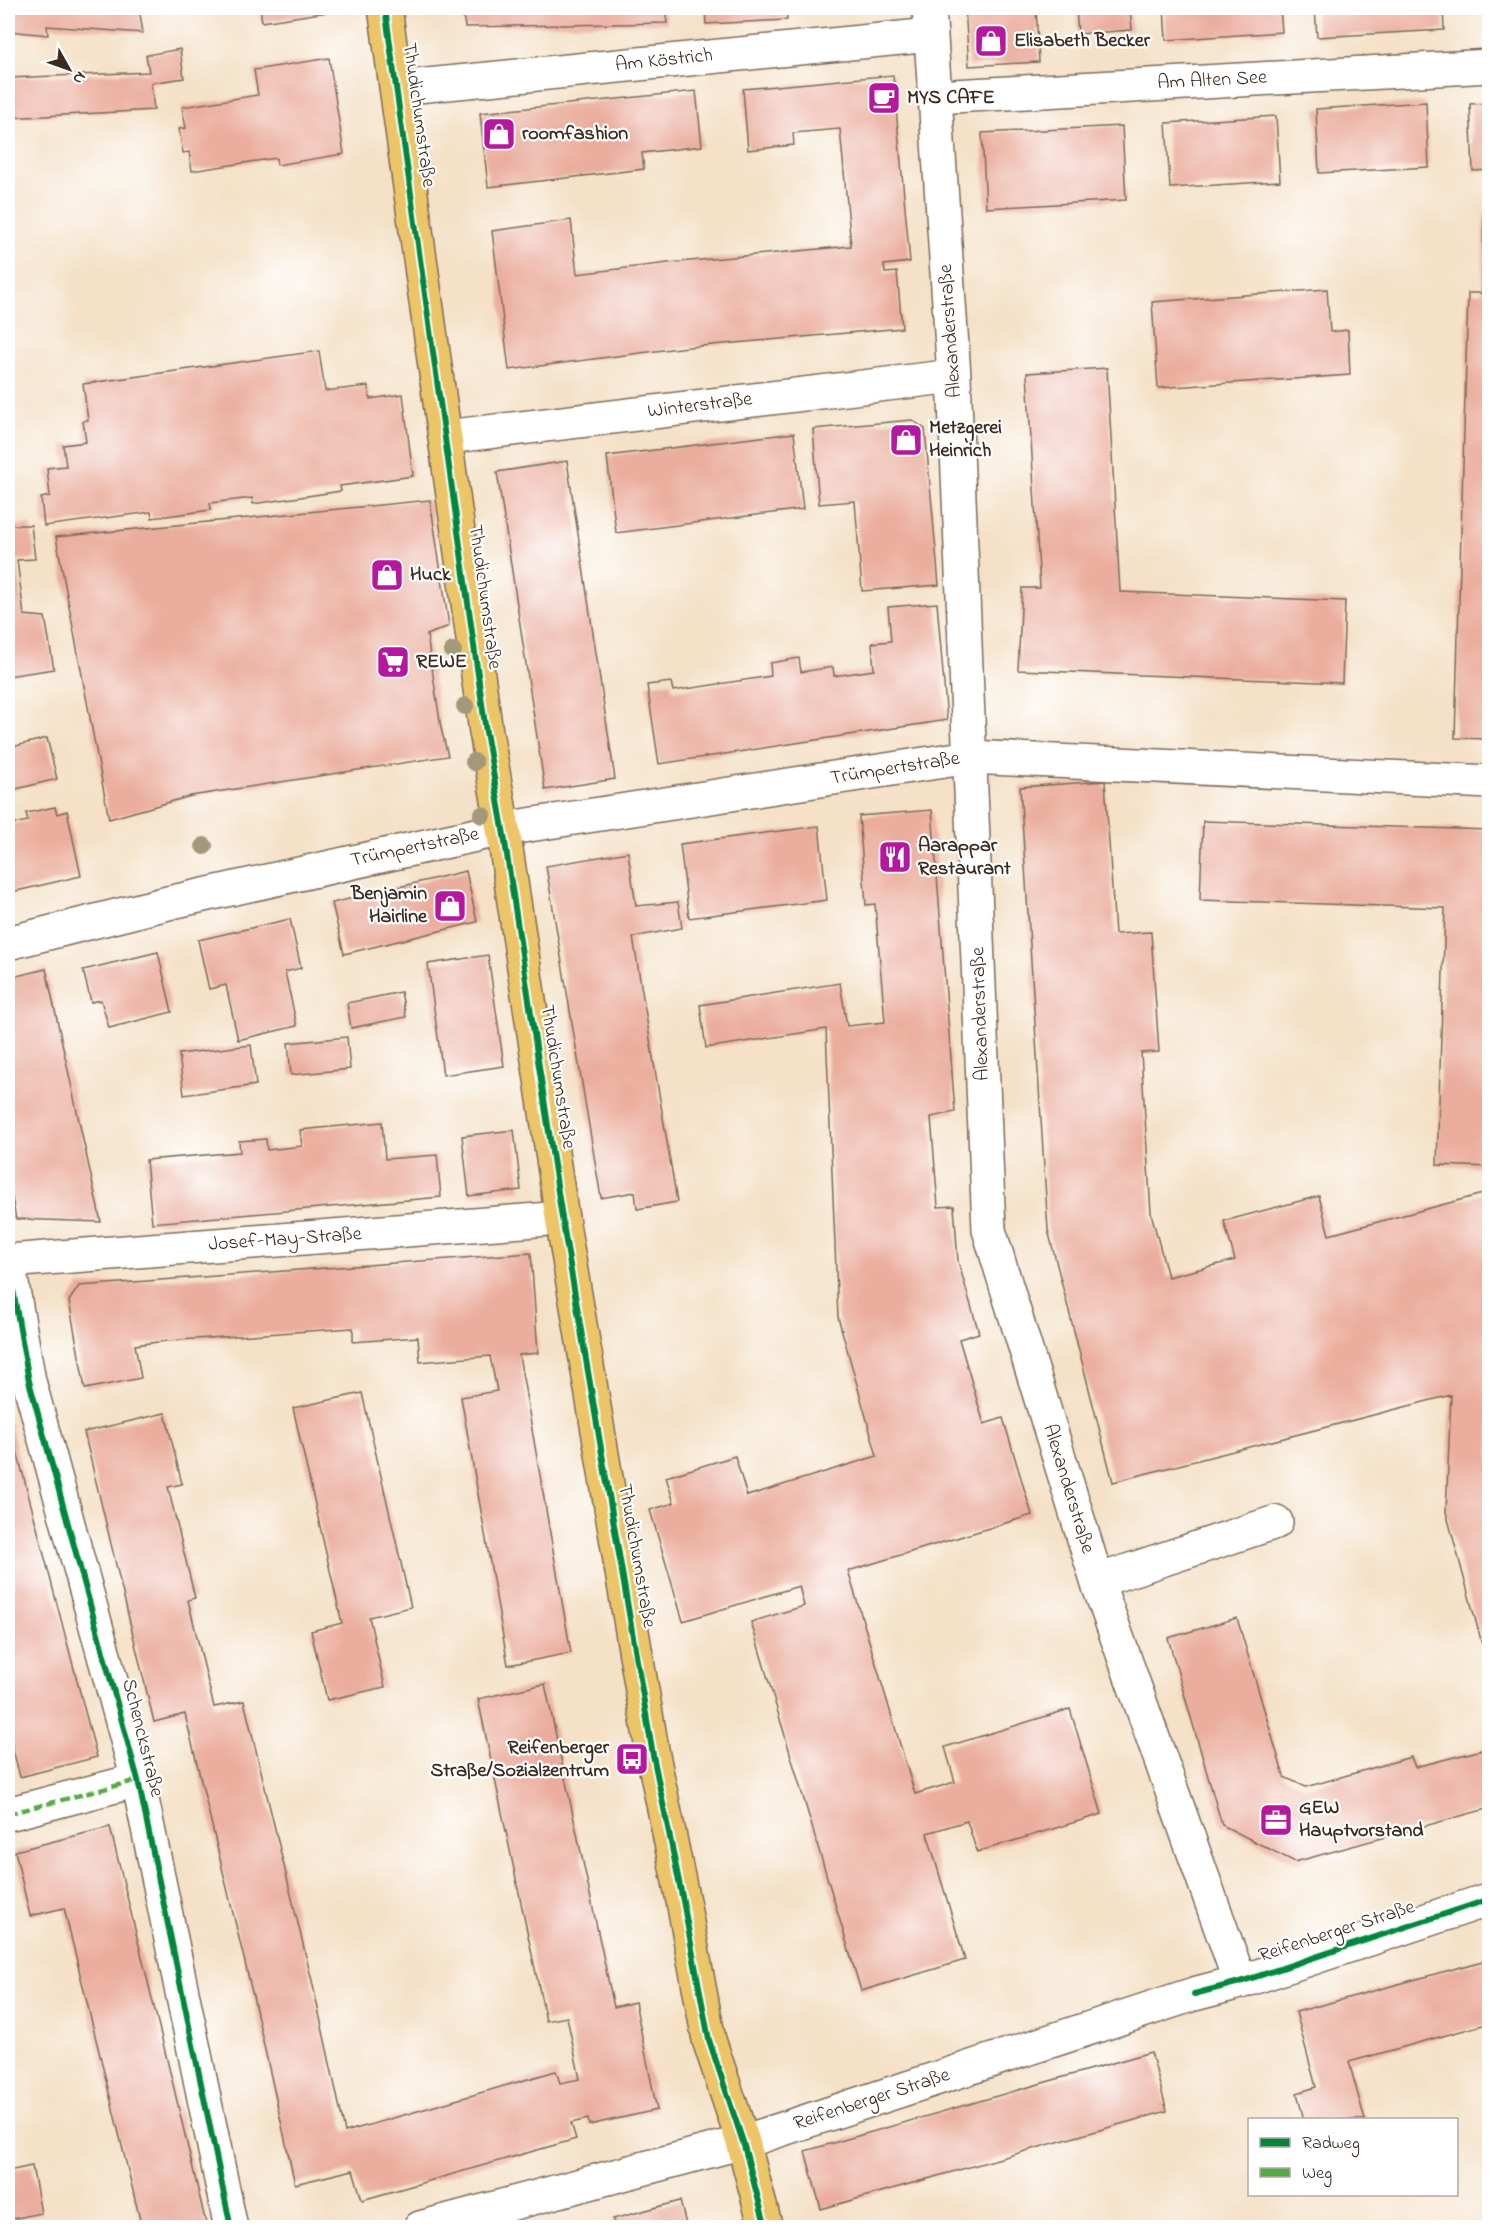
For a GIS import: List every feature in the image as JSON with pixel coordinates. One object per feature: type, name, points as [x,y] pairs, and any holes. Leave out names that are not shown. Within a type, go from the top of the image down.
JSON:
[{"type":"main road","name":"Thudichumstraße","points":[[385,8],[398,88],[486,732],[503,829],[562,1218],[653,1755],[709,2040],[743,2142],[766,2228]]},
{"type":"street","name":"Am Köstrich","points":[[398,88],[930,21]]},
{"type":"street","name":"Alexanderstraße","points":[[930,21],[954,376],[990,1230],[1097,1581],[1240,1982]]},
{"type":"street","name":"Am Alten See","points":[[935,97],[1490,66]]},
{"type":"street","name":"Winterstraße","points":[[446,437],[954,376]]},
{"type":"street","name":"Trümpertstraße","points":[[8,943],[172,902],[503,829],[970,757],[1490,782]]},
{"type":"street","name":"Josef-May-Straße","points":[[8,1261],[562,1218]]},
{"type":"street","name":"Schenckstraße","points":[[8,1261],[18,1385],[138,1780],[231,2228]]},
{"type":"street","points":[[1097,1581],[1276,1522]]},
{"type":"street","points":[[8,1814],[138,1780]]},
{"type":"street","name":"Reifenberger Straße","points":[[420,2228],[743,2142],[1490,1899]]},
{"type":"building","points":[[8,8],[139,8],[143,33],[47,26],[48,35],[8,31]]},
{"type":"building","points":[[260,8],[334,8],[334,11],[262,22]]},
{"type":"building","points":[[462,8],[665,8],[667,23],[465,27]]},
{"type":"building","points":[[705,8],[786,8],[787,20],[706,24]]},
{"type":"building","points":[[965,8],[1036,8],[1039,62],[969,66]]},
{"type":"building","points":[[1076,8],[1130,8],[1132,30],[1078,34]]},
{"type":"building","points":[[1164,8],[1280,8],[1282,32],[1166,40]]},
{"type":"building","points":[[1315,8],[1443,8],[1444,30],[1317,37]]},
{"type":"building","points":[[180,49],[184,78],[151,83],[154,110],[8,118],[8,78],[149,72],[146,55]]},
{"type":"building","points":[[329,58],[344,154],[277,165],[276,158],[192,171],[189,152],[183,153],[179,129],[186,128],[182,107],[258,95],[254,70]]},
{"type":"building","points":[[893,75],[910,262],[884,265],[885,273],[897,272],[902,328],[679,348],[509,370],[492,231],[571,220],[577,274],[851,246],[840,129],[793,133],[794,145],[748,150],[743,89]]},
{"type":"building","points":[[696,91],[702,146],[642,153],[644,169],[488,187],[480,113]]},
{"type":"building","points":[[1426,102],[1429,167],[1319,173],[1316,109]]},
{"type":"building","points":[[1490,103],[1490,170],[1473,171],[1470,104]]},
{"type":"building","points":[[1276,116],[1280,181],[1170,188],[1166,123]]},
{"type":"building","points":[[1122,126],[1126,200],[986,208],[982,133]]},
{"type":"building","points":[[8,172],[14,198],[8,200]]},
{"type":"building","points":[[1484,215],[1490,215],[1490,739],[1455,738],[1468,293],[1482,293]]},
{"type":"building","points":[[1327,289],[1330,332],[1348,330],[1350,375],[1158,388],[1152,302]]},
{"type":"building","points":[[319,351],[325,391],[368,386],[370,399],[403,394],[413,476],[340,486],[341,491],[253,504],[252,498],[210,503],[211,510],[152,518],[151,512],[44,526],[41,498],[50,496],[47,468],[66,466],[63,445],[86,442],[83,421],[88,420],[83,384]]},
{"type":"building","points":[[1107,368],[1120,592],[1345,601],[1342,683],[1018,670],[1022,588],[1040,588],[1027,373]]},
{"type":"building","points":[[912,420],[925,429],[939,585],[862,591],[855,501],[819,504],[813,429]]},
{"type":"building","points":[[794,433],[803,509],[616,533],[607,456]]},
{"type":"building","points":[[567,461],[615,779],[545,790],[497,472]]},
{"type":"building","points":[[430,500],[449,626],[427,635],[441,728],[448,756],[191,796],[109,819],[56,537]]},
{"type":"building","points":[[8,525],[31,525],[35,559],[17,560],[24,615],[45,617],[54,669],[8,676]]},
{"type":"building","points":[[937,603],[947,720],[659,764],[647,685],[671,682],[673,691],[771,676],[770,663],[799,658],[801,672],[833,667],[834,676],[874,670],[872,643],[891,641],[888,607]]},
{"type":"building","points":[[47,738],[57,779],[8,791],[8,748]]},
{"type":"building","points":[[1105,781],[1115,934],[1151,932],[1159,1052],[1141,1053],[1151,1213],[1168,1277],[1235,1260],[1224,1221],[1319,1196],[1329,1235],[1490,1192],[1490,1673],[1446,1512],[1451,1395],[1113,1482],[1048,1230],[1020,787]]},
{"type":"building","points":[[55,807],[57,814],[67,811],[81,876],[8,893],[8,825],[28,821],[26,813]]},
{"type":"building","points":[[932,810],[955,1112],[931,1117],[938,1207],[954,1206],[958,1261],[979,1333],[959,1339],[984,1424],[1003,1418],[1032,1515],[848,1571],[915,1794],[955,1782],[945,1747],[1070,1709],[1102,1814],[977,1852],[967,1821],[927,1833],[965,1960],[861,1991],[751,1622],[804,1606],[799,1586],[683,1621],[650,1510],[674,1503],[666,1477],[735,1456],[747,1496],[877,1456],[838,1317],[826,1029],[706,1048],[700,1005],[840,983],[847,1026],[885,1022],[875,904],[866,905],[859,816]]},
{"type":"building","points":[[1203,821],[1490,830],[1490,1167],[1437,1165],[1445,908],[1200,900]]},
{"type":"building","points":[[819,826],[827,900],[689,918],[680,844]]},
{"type":"building","points":[[628,852],[636,906],[678,902],[682,928],[633,937],[677,1202],[637,1209],[635,1192],[601,1198],[546,866]]},
{"type":"building","points":[[466,871],[477,922],[344,954],[332,903]]},
{"type":"building","points":[[290,919],[301,968],[285,972],[297,1026],[238,1040],[226,985],[209,989],[198,940]]},
{"type":"building","points":[[158,952],[172,1012],[109,1028],[101,1000],[91,1002],[83,970]]},
{"type":"building","points":[[488,955],[504,1066],[443,1075],[428,964]]},
{"type":"building","points":[[46,969],[101,1222],[16,1219],[8,1176],[8,978]]},
{"type":"building","points":[[401,992],[406,1017],[351,1028],[347,1003]]},
{"type":"building","points":[[347,1037],[350,1069],[291,1075],[288,1043]]},
{"type":"building","points":[[251,1045],[256,1085],[184,1095],[179,1054]]},
{"type":"building","points":[[382,1122],[385,1159],[437,1155],[441,1197],[152,1223],[146,1160],[240,1152],[239,1141],[266,1139],[267,1150],[302,1146],[300,1130]]},
{"type":"building","points":[[514,1130],[521,1190],[469,1196],[462,1136]]},
{"type":"building","points":[[531,1253],[538,1353],[519,1355],[571,1653],[508,1665],[461,1397],[497,1391],[490,1356],[420,1362],[418,1337],[353,1342],[353,1328],[166,1341],[135,1345],[141,1378],[85,1389],[69,1301],[79,1286]]},
{"type":"building","points":[[362,1393],[411,1607],[369,1617],[385,1687],[327,1700],[311,1631],[342,1623],[293,1408]]},
{"type":"building","points":[[165,1413],[182,1484],[168,1487],[195,1598],[188,1600],[214,1707],[244,1701],[312,1981],[345,2132],[556,2071],[560,2083],[580,2079],[567,2017],[546,2021],[478,1699],[545,1684],[614,2007],[635,2002],[657,2110],[589,2125],[588,2119],[571,2123],[576,2139],[362,2200],[353,2170],[295,2184],[253,1996],[185,1714],[154,1722],[84,1432]]},
{"type":"building","points":[[8,1417],[97,1757],[20,1777],[8,1730]]},
{"type":"building","points":[[1237,1618],[1284,1777],[1306,1787],[1411,1757],[1415,1767],[1490,1748],[1490,1808],[1295,1862],[1222,1825],[1168,1638]]},
{"type":"building","points":[[110,1827],[207,2228],[142,2228],[64,1908],[30,1916],[15,1851]]},
{"type":"building","points":[[1490,1959],[1490,2023],[1349,2062],[1364,2118],[1303,2118],[1297,2093],[1316,2087],[1296,2012]]},
{"type":"building","points":[[1151,2052],[1167,2111],[821,2209],[805,2151]]},
{"type":"building","points":[[32,2166],[41,2213],[8,2220],[8,2171]]},
{"type":"building","points":[[680,2201],[687,2228],[615,2228],[613,2219]]},
{"type":"marked path","points":[[8,1814],[138,1780]]},
{"type":"cycle path","points":[[385,8],[486,732],[503,829],[562,1218],[653,1755],[709,2040],[743,2142],[766,2228]]},
{"type":"cycle path","points":[[8,1261],[29,1381],[138,1780],[231,2228]]},
{"type":"cycle path","points":[[1194,1994],[1240,1982],[1490,1899]]},
{"type":"place","name":"Elisabeth Becker","points":[[991,41]]},
{"type":"place","name":"MYS CAFE","points":[[884,98]]},
{"type":"place","name":"roomfashion","points":[[499,134]]},
{"type":"place","name":"Metzgerei Heinrich","points":[[906,440]]},
{"type":"place","name":"Huck","points":[[387,575]]},
{"type":"place","name":"REWE","points":[[393,662]]},
{"type":"place","name":"Aarappar Restaurant","points":[[895,857]]},
{"type":"place","name":"Benjamin Hairline","points":[[450,906]]},
{"type":"place","name":"Reifenberger Straße/Sozialzentrum","points":[[632,1759]]},
{"type":"place","name":"GEW Hauptvorstand","points":[[1276,1820]]}]
